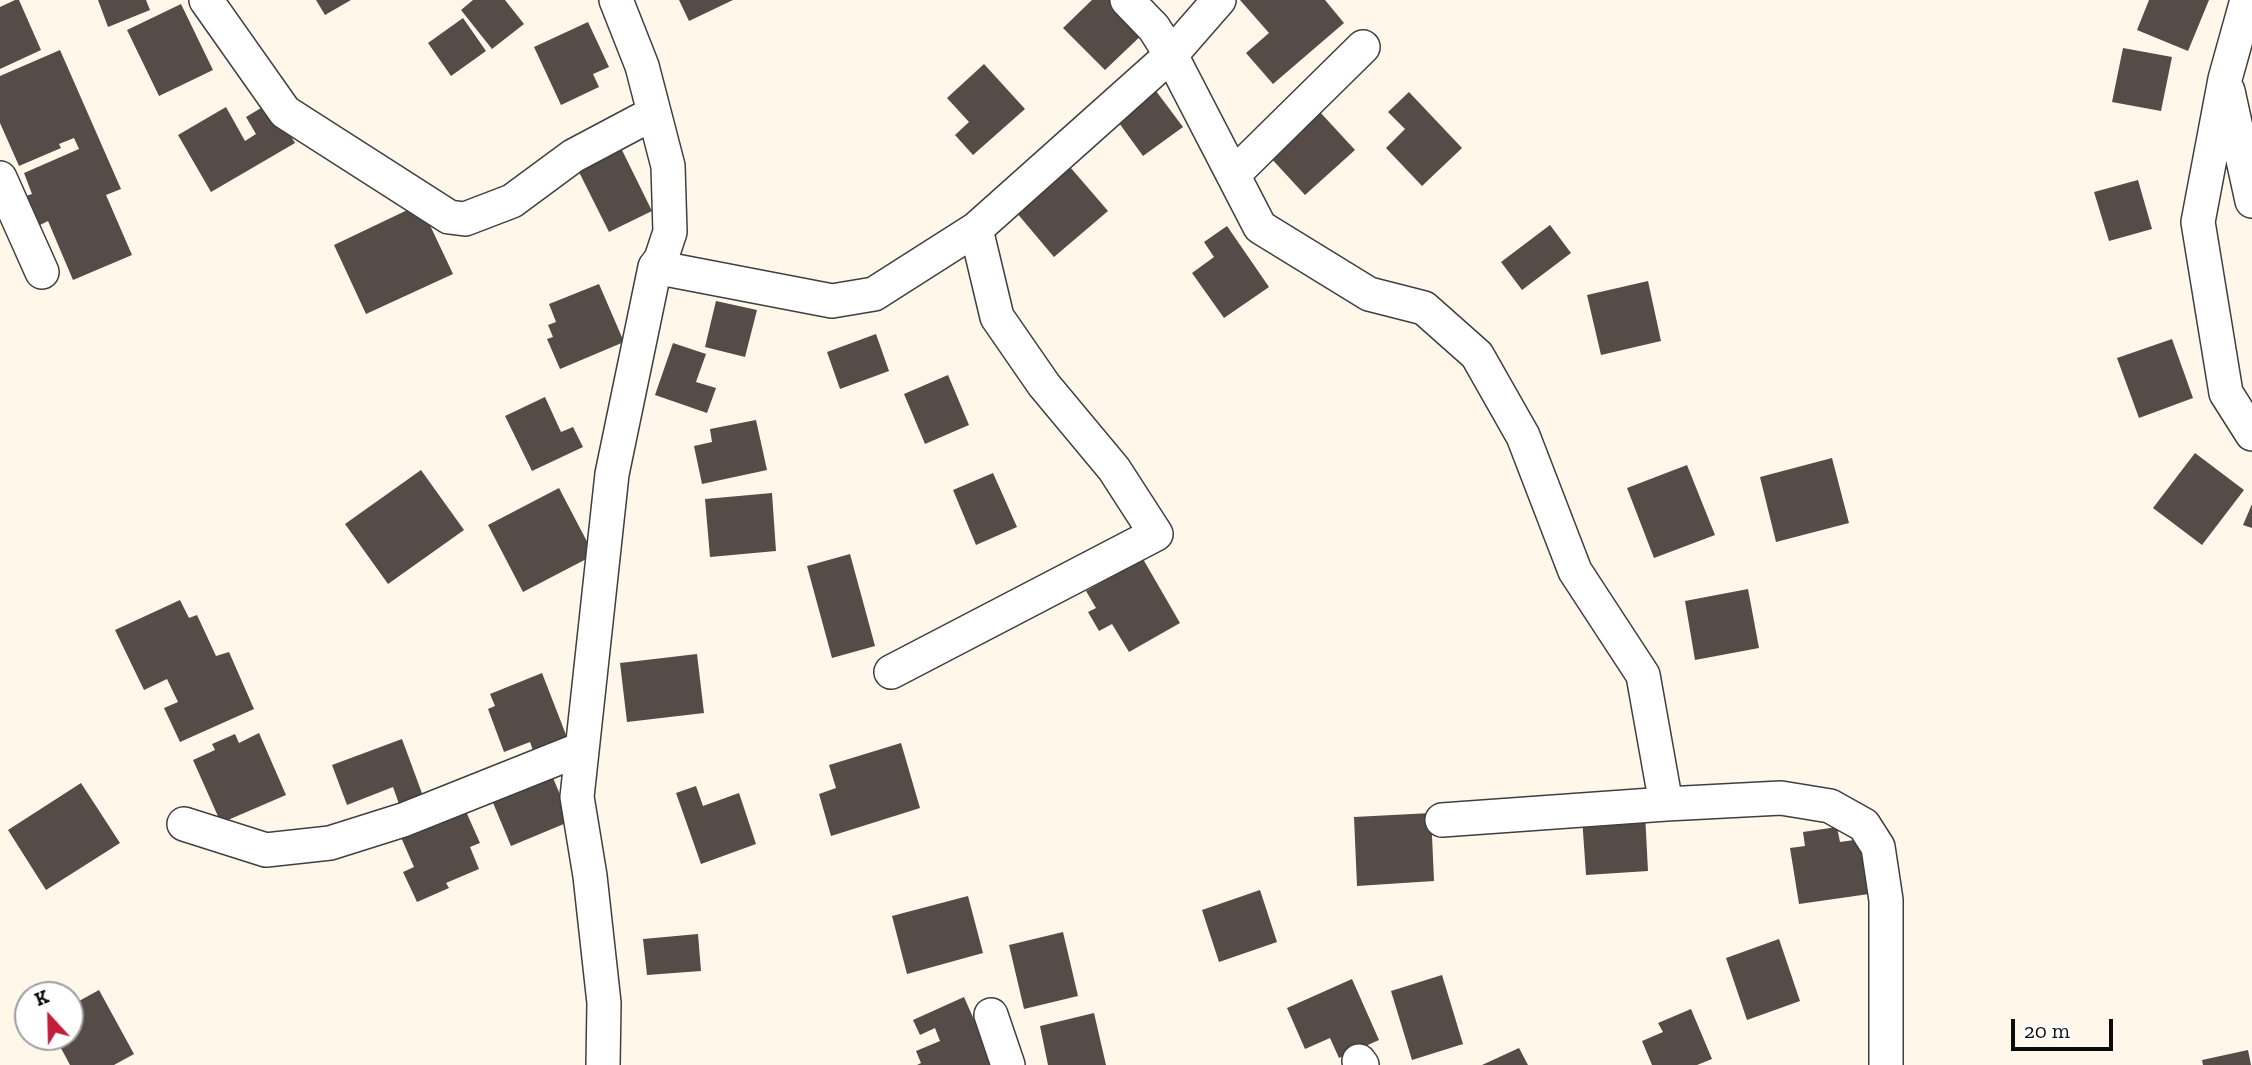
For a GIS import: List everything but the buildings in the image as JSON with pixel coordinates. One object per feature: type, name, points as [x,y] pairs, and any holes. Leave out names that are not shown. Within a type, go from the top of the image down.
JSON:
[{"type":"street","points":[[206,0],[285,112],[449,217],[465,219],[512,201],[573,156],[654,113]]},
{"type":"street","points":[[603,1065],[604,1003],[590,876],[577,797],[612,474],[655,267],[661,259],[670,232],[668,166],[642,66],[616,0]]},
{"type":"street","points":[[1127,0],[1154,28],[1171,55],[1260,227],[1369,294],[1424,308],[1477,355],[1523,436],[1575,571],[1643,675],[1665,804]]},
{"type":"street","points":[[655,267],[832,301],[874,294],[976,229],[1171,55],[1219,0]]},
{"type":"street","points":[[2247,0],[2225,79],[2199,222],[2226,393],[2252,434]]},
{"type":"street","points":[[1233,174],[1363,47]]},
{"type":"street","points":[[2225,79],[2252,201]]},
{"type":"street","points":[[0,178],[42,272]]},
{"type":"street","points":[[891,672],[1156,534],[1114,469],[1044,385],[997,317],[976,229]]},
{"type":"street","points":[[184,824],[266,850],[330,843],[403,820],[581,749]]},
{"type":"street","points":[[1442,820],[1781,798],[1830,806],[1864,825],[1878,847],[1886,900],[1886,1065]]},
{"type":"street","points":[[991,1015],[1008,1065]]}]
